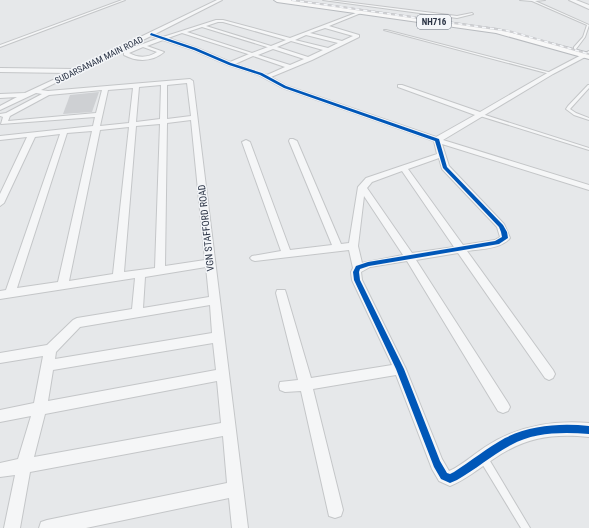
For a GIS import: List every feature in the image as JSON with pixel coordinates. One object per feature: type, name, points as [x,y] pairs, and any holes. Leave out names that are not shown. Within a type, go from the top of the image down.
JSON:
[{"type":"highway","name":"NH716","points":[[277,0],[497,31],[588,54]]},
{"type":"highway","name":"NH716","points":[[296,0],[504,29],[575,48],[588,54]]},
{"type":"street","name":"SUDARSANAM MAIN ROAD","points":[[0,108],[220,0]]},
{"type":"street","points":[[572,0],[589,7]]},
{"type":"street","points":[[233,63],[356,11]]},
{"type":"street","points":[[144,46],[160,52],[148,58],[137,60],[126,54],[126,52],[165,38],[223,20],[328,50]]},
{"type":"street","points":[[267,77],[357,36],[327,24],[307,34],[290,39]]},
{"type":"street","points":[[202,26],[310,58]]},
{"type":"street","points":[[207,44],[252,28]]},
{"type":"street","points":[[183,32],[291,67]]},
{"type":"street","points":[[151,34],[233,63],[267,77],[285,87],[437,140],[589,188]]},
{"type":"street","points":[[307,34],[343,43]]},
{"type":"street","points":[[195,49],[201,46]]},
{"type":"street","points":[[437,140],[551,73],[588,54]]},
{"type":"street","points":[[0,70],[40,69],[76,71]]},
{"type":"street","name":"VGN STAFFORD ROAD","points":[[36,91],[48,92],[190,81],[240,528]]},
{"type":"street","points":[[160,271],[164,84]]},
{"type":"street","points":[[118,277],[136,86]]},
{"type":"street","points":[[400,86],[481,115]]},
{"type":"street","points":[[63,285],[105,88]]},
{"type":"street","points":[[48,92],[3,115],[3,123],[100,115]]},
{"type":"street","points":[[0,96],[28,95]]},
{"type":"street","points":[[0,138],[194,118]]},
{"type":"street","points":[[64,132],[5,294],[210,263]]},
{"type":"street","points":[[0,203],[32,135]]},
{"type":"street","points":[[358,268],[368,264],[497,243],[505,238],[504,232],[445,166],[437,140]]},
{"type":"street","points":[[292,141],[337,247]]},
{"type":"street","points":[[246,142],[287,254]]},
{"type":"street","points":[[441,155],[369,180],[362,187],[353,246],[358,268],[356,272],[357,280],[400,369],[437,464],[444,476],[450,479],[512,439],[523,435],[579,429],[589,430]]},
{"type":"street","points":[[404,169],[549,374]]},
{"type":"street","points":[[362,187],[410,258],[503,407]]},
{"type":"street","points":[[254,258],[353,246]]},
{"type":"street","points":[[137,312],[140,274]]},
{"type":"street","points":[[281,293],[306,385],[335,510]]},
{"type":"street","points":[[0,358],[50,350],[77,323],[214,300]]},
{"type":"street","points":[[48,366],[219,337]]},
{"type":"street","points":[[12,528],[24,465],[40,409],[50,350]]},
{"type":"street","points":[[285,386],[306,385],[400,369]]},
{"type":"street","points":[[0,416],[223,374]]},
{"type":"street","points":[[0,470],[230,428]]},
{"type":"street","points":[[47,528],[236,490]]},
{"type":"lane","points":[[0,46],[124,0]]},
{"type":"lane","points":[[324,0],[334,0],[452,16],[472,14]]},
{"type":"lane","points":[[521,0],[544,0]]},
{"type":"lane","points":[[532,0],[588,25],[584,37],[575,48]]},
{"type":"lane","points":[[385,30],[551,73]]},
{"type":"lane","points":[[588,87],[568,109],[575,114],[589,119]]},
{"type":"lane","points":[[481,115],[589,149]]},
{"type":"lane","points":[[483,457],[526,528]]},
{"type":"building","points":[[99,92],[92,112],[63,114],[70,95]]},
{"type":"railway","points":[[292,0],[509,31],[589,54]]},
{"type":"cycle path","points":[[151,34],[261,74],[285,87],[437,140],[445,167],[501,226],[505,238],[497,243],[368,264],[358,268],[356,272],[357,280],[400,369],[437,464],[444,476],[450,479],[508,441],[530,433],[550,430],[589,430]]}]
